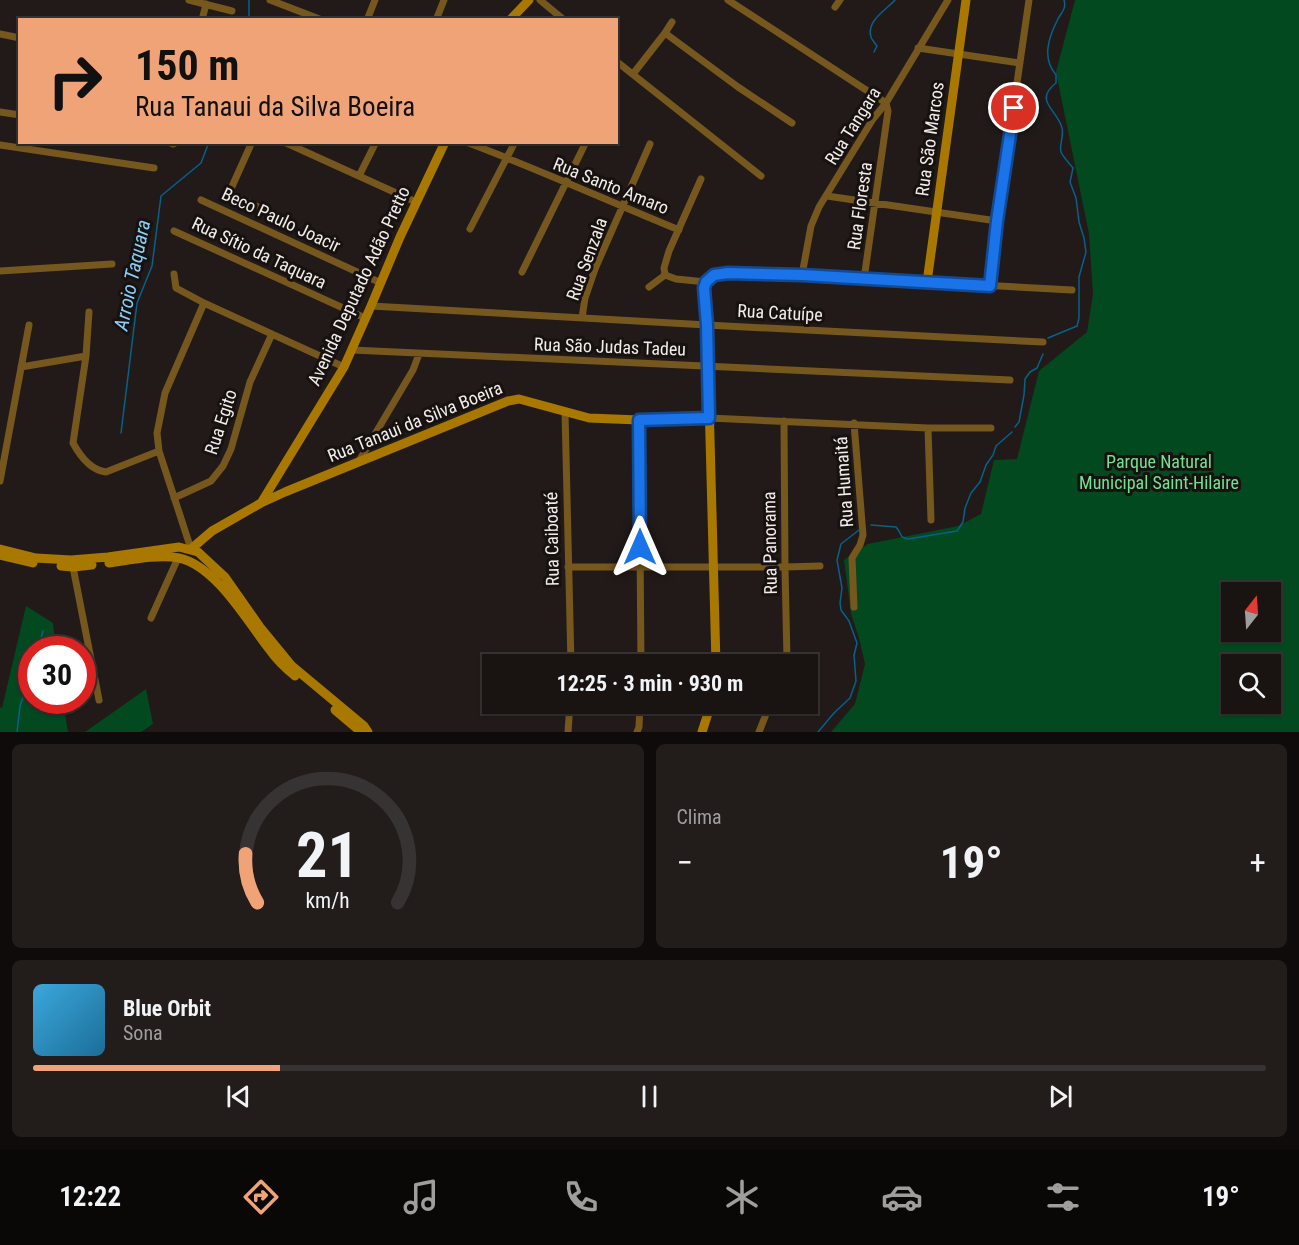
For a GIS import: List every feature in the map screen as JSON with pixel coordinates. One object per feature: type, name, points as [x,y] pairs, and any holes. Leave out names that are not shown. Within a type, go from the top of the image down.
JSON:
[{"type":"street","points":[[189,0],[232,11]]},
{"type":"street","points":[[270,0],[312,18]]},
{"type":"street","points":[[368,18],[375,0]]},
{"type":"street","points":[[437,18],[444,0]]},
{"type":"street","points":[[512,18],[529,0]]},
{"type":"street","points":[[540,0],[562,18]]},
{"type":"street","points":[[728,0],[886,103]]},
{"type":"street","points":[[835,7],[840,0]]},
{"type":"street","name":"Rua Tangara","points":[[802,275],[812,226],[819,207],[873,119],[886,103],[948,0]]},
{"type":"street","name":"Rua São Marcos","points":[[927,282],[966,0]]},
{"type":"street","points":[[990,286],[997,221],[1029,0]]},
{"type":"street","points":[[202,18],[206,4]]},
{"type":"street","points":[[633,74],[672,22]]},
{"type":"street","points":[[665,33],[738,87],[792,123]]},
{"type":"street","points":[[0,34],[18,38]]},
{"type":"street","points":[[918,48],[1020,63]]},
{"type":"street","points":[[618,63],[761,176]]},
{"type":"street","name":"Rua Floresta","points":[[864,279],[888,111],[886,103]]},
{"type":"street","points":[[0,112],[18,115]]},
{"type":"street","points":[[251,144],[230,190],[234,196],[274,214]]},
{"type":"street","points":[[288,144],[416,202]]},
{"type":"street","points":[[359,176],[375,144]]},
{"type":"street","name":"Avenida Deputado Adão Pretto","points":[[261,503],[344,367],[399,237],[443,144]]},
{"type":"street","name":"Rua Santo Amaro","points":[[471,144],[679,230]]},
{"type":"street","points":[[470,229],[514,144]]},
{"type":"street","points":[[522,272],[585,144]]},
{"type":"street","name":"Rua Senzala","points":[[582,318],[585,298],[595,269],[650,144]]},
{"type":"street","points":[[0,145],[154,168]]},
{"type":"street","points":[[665,275],[664,268],[669,251],[701,179]]},
{"type":"street","points":[[826,196],[997,221]]},
{"type":"street","name":"Beco Paulo Joacir","points":[[201,200],[381,283]]},
{"type":"street","name":"Rua Sítio da Taquara","points":[[174,231],[365,318]]},
{"type":"street","points":[[0,272],[112,264]]},
{"type":"street","points":[[716,654],[707,325],[704,288],[706,282],[714,275],[728,273],[1072,290]]},
{"type":"street","points":[[174,274],[176,288],[344,367]]},
{"type":"street","points":[[665,275],[676,279],[706,282]]},
{"type":"street","points":[[649,287],[665,275]]},
{"type":"street","points":[[204,303],[165,393],[157,432],[159,451],[174,498],[194,550],[225,577],[260,627],[292,666],[364,726],[368,732]]},
{"type":"street","name":"Rua Catuípe","points":[[371,306],[1043,342]]},
{"type":"street","points":[[89,312],[86,356],[73,443],[79,455],[98,471],[106,472],[159,451]]},
{"type":"street","points":[[0,481],[29,325]]},
{"type":"street","name":"Rua Egito","points":[[174,498],[211,481],[223,466],[231,449],[250,382],[272,334]]},
{"type":"street","name":"Rua São Judas Tadeu","points":[[351,350],[1010,380]]},
{"type":"street","points":[[358,462],[413,370],[419,354]]},
{"type":"street","points":[[21,367],[86,356]]},
{"type":"street","name":"Rua Tanaui da Silva Boeira","points":[[191,562],[194,550],[212,531],[261,503],[508,401],[519,399],[589,418],[639,420],[709,418],[928,428],[992,428]]},
{"type":"street","name":"Rua Caiboaté","points":[[565,412],[571,654]]},
{"type":"street","points":[[639,420],[641,654]]},
{"type":"street","name":"Rua Panorama","points":[[784,421],[787,654]]},
{"type":"street","name":"Rua Humaitá","points":[[854,423],[863,535],[861,545],[852,558],[854,607]]},
{"type":"street","points":[[928,428],[931,520]]},
{"type":"street","points":[[0,549],[36,558],[71,560],[179,547],[194,550]]},
{"type":"street","points":[[151,618],[178,558],[179,547]]},
{"type":"street","points":[[0,555],[34,563],[73,567],[165,557],[191,562],[215,580],[270,651],[288,670],[361,732]]},
{"type":"street","points":[[568,567],[820,566]]},
{"type":"street","points":[[73,567],[99,700]]},
{"type":"street","points":[[567,732],[569,714]]},
{"type":"street","points":[[637,732],[640,714]]},
{"type":"street","points":[[702,732],[708,714]]},
{"type":"street","points":[[759,732],[766,714]]},
{"type":"green space","name":"Parque Natural Municipal Saint-Hilaire","points":[[1075,0],[1299,0],[1299,732],[831,732],[855,704],[865,664],[851,614],[844,560],[868,544],[958,526],[981,514],[994,460],[1017,459],[1039,371],[1087,332],[1093,294],[1089,234],[1056,72]]},
{"type":"green space","points":[[26,606],[53,623],[54,636],[19,636]]},
{"type":"green space","points":[[18,640],[18,714],[65,714],[68,732],[0,732],[0,707],[2,708]]},
{"type":"green space","points":[[146,689],[153,724],[141,732],[85,732]]},
{"type":"waterway","name":"Arroio Taquara","points":[[249,0],[249,18]]},
{"type":"waterway","points":[[874,52],[877,46],[871,37],[871,26],[895,0]]},
{"type":"waterway","points":[[1048,338],[1077,326],[1079,277],[1086,252],[1076,198],[1070,182],[1073,168],[1061,152],[1062,128],[1046,100],[1049,89],[1056,83],[1056,75],[1049,62],[1049,42],[1064,9],[1064,0]]},
{"type":"waterway","name":"Arroio Taquara","points":[[121,433],[137,303],[152,266],[161,196],[201,163],[208,144]]},
{"type":"waterway","points":[[1015,427],[1019,422],[1025,379],[1037,368],[1043,354]]},
{"type":"waterway","points":[[871,525],[896,527],[902,537],[908,539],[957,531],[963,522],[971,493],[980,482],[996,446],[1012,432]]},
{"type":"waterway","points":[[818,732],[850,698],[856,681],[854,655],[857,643],[849,621],[841,610],[842,588],[837,560],[841,544],[859,530]]},
{"type":"waterway","points":[[42,636],[43,631]]},
{"type":"waterway","points":[[17,732],[19,714]]},
{"type":"route","points":[[640,547],[639,420],[709,418],[704,288],[706,282],[714,275],[728,273],[990,286],[1014,108]]}]
